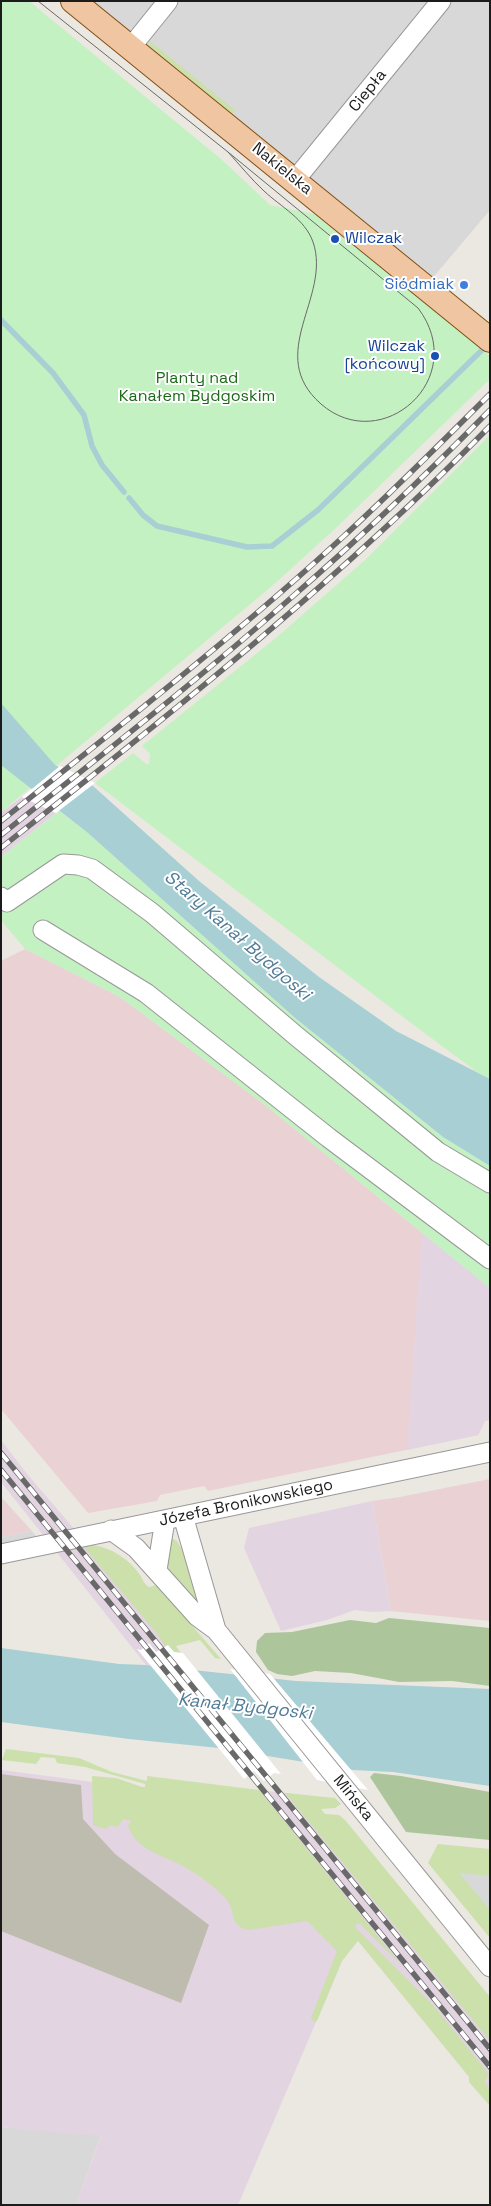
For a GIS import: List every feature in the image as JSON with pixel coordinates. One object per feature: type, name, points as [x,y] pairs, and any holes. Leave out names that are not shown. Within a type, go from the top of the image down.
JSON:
[{"type":"main road","name":"Nakielska","points":[[72,1],[490,340]]},
{"type":"street","points":[[130,47],[168,1]]},
{"type":"street","name":"Ciepła","points":[[295,180],[441,1]]},
{"type":"street","points":[[1,897],[7,902],[63,864],[78,865],[92,869],[152,912],[295,1035],[438,1152],[490,1183]]},
{"type":"street","points":[[43,930],[146,993],[328,1138],[490,1259]]},
{"type":"street","name":"Józefa Bronikowskiego","points":[[1,1554],[490,1452]]},
{"type":"street","name":"Mińska","points":[[183,1516],[222,1637]]},
{"type":"street","points":[[157,1570],[165,1520]]},
{"type":"street","name":"Mińska","points":[[111,1530],[136,1548],[197,1616],[222,1637],[490,1967]]},
{"type":"shaded area","points":[[73,1],[490,1],[490,210],[425,287]]},
{"type":"shaded area","points":[[22,797],[56,813],[1,857],[1,812]]},
{"type":"shaded area","points":[[25,949],[120,997],[265,1105],[490,1288],[490,1420],[485,1421],[478,1435],[208,1491],[204,1486],[160,1495],[157,1501],[88,1513],[1,1409],[1,961]]},
{"type":"shaded area","points":[[422,1233],[490,1288],[490,1420],[485,1421],[478,1435],[407,1450]]},
{"type":"shaded area","points":[[1,1440],[27,1474],[195,1669],[146,1665],[1,1482]]},
{"type":"shaded area","points":[[490,1479],[490,1621],[391,1611],[372,1501]]},
{"type":"shaded area","points":[[1,1497],[32,1531],[1,1537]]},
{"type":"shaded area","points":[[372,1501],[391,1611],[372,1612],[355,1610],[327,1620],[281,1631],[244,1548],[249,1528]]},
{"type":"shaded area","points":[[32,1531],[43,1545],[1,1554],[1,1537]]},
{"type":"shaded area","points":[[1,1770],[116,1785],[216,1836],[351,1949],[342,1961],[238,2205],[76,2205],[101,2136],[1,2127]]},
{"type":"shaded area","points":[[1,1774],[81,1785],[83,1819],[115,1854],[209,1925],[181,2003],[1,1931]]},
{"type":"shaded area","points":[[238,1788],[306,1795],[490,2026],[490,2101]]},
{"type":"shaded area","points":[[436,1861],[490,1862],[490,1927]]},
{"type":"shaded area","points":[[1,2127],[101,2135],[76,2205],[1,2205]]},
{"type":"green space","name":"Planty nad Kanałem Bydgoskim","points":[[1,1],[29,1],[221,159],[270,205],[314,214],[490,356],[490,379],[337,527],[272,586],[1,812]]},
{"type":"green space","points":[[150,41],[236,111],[230,115],[154,54]]},
{"type":"green space","points":[[490,435],[490,1079],[477,1072],[411,1023],[95,783],[133,753],[146,764],[149,764],[150,754],[142,746],[277,637],[365,560]]},
{"type":"green space","points":[[59,811],[88,833],[294,1017],[443,1137],[490,1166],[490,1288],[265,1105],[120,997],[25,949],[1,920],[1,857]]},
{"type":"green space","points":[[171,1538],[177,1541],[184,1553],[203,1610],[170,1577],[166,1566]]},
{"type":"green space","points":[[93,1545],[107,1549],[125,1559],[136,1569],[149,1587],[157,1585],[221,1659],[215,1658],[200,1640],[176,1646],[180,1652],[171,1656],[158,1635],[83,1546]]},
{"type":"green space","points":[[389,1618],[490,1628],[490,1686],[452,1681],[399,1682],[351,1673],[315,1671],[292,1676],[277,1674],[268,1670],[256,1652],[257,1641],[265,1633],[292,1632],[350,1620],[376,1623]]},
{"type":"green space","points":[[6,1749],[79,1758],[112,1772],[147,1781],[147,1776],[259,1790],[402,1966],[360,1924],[357,1923],[355,1927],[433,2005],[489,2074],[485,2082],[490,2089],[490,2106],[469,2082],[469,2077],[358,1941],[342,1961],[317,2021],[314,2022],[311,2018],[337,1951],[307,1921],[249,1930],[242,1928],[235,1922],[229,1904],[222,1894],[188,1869],[143,1846],[137,1841],[128,1826],[131,1821],[124,1819],[117,1827],[110,1825],[106,1829],[93,1825],[92,1776],[116,1778],[142,1787],[145,1787],[145,1784],[85,1767],[57,1763],[55,1758],[41,1757],[36,1764],[2,1760]]},
{"type":"green space","points":[[374,1773],[490,1792],[490,1840],[406,1832],[370,1777]]},
{"type":"green space","points":[[285,1793],[335,1798],[341,1804],[335,1808],[321,1809],[325,1814],[339,1815],[346,1821],[490,1997],[490,2041]]},
{"type":"green space","points":[[438,1844],[490,1849],[490,1876],[459,1873],[490,1910],[490,1938],[428,1863]]},
{"type":"water","name":"Stary Kanał Bydgoski","points":[[1,703],[55,765],[93,786],[199,881],[319,977],[396,1031],[490,1079],[490,1166],[443,1137],[294,1017],[88,833],[1,765]]},
{"type":"water","name":"Kanał Bydgoski","points":[[1,1648],[119,1664],[146,1665],[296,1681],[490,1689],[490,1786],[393,1772],[353,1770],[219,1748],[129,1739],[1,1722]]},
{"type":"pier","points":[[60,766],[95,783],[56,813],[22,797]]},
{"type":"pier","points":[[149,1643],[156,1652],[168,1645],[174,1652],[183,1653],[281,1774],[274,1773],[264,1781],[254,1771],[244,1779],[137,1649],[141,1650]]},
{"type":"pier","points":[[230,1669],[270,1674],[368,1790],[317,1780]]},
{"type":"waterway","points":[[1,320],[53,373],[84,415],[92,446],[102,465],[124,492]]},
{"type":"waterway","points":[[129,498],[143,515],[157,526],[247,547],[272,546],[318,510],[482,350]]},
{"type":"tram line","points":[[38,1],[228,152],[418,308],[432,334],[434,360],[427,383],[412,402],[392,415],[369,421],[345,418],[321,404],[305,385],[298,365],[298,345],[314,283],[316,263],[313,242],[298,220],[259,186],[228,152]]},
{"type":"railway","points":[[1,821],[261,610],[344,536],[490,394]]},
{"type":"railway","points":[[1,835],[257,628],[368,529],[490,410]]},
{"type":"railway","points":[[1,848],[252,645],[374,538],[490,426]]},
{"type":"railway","points":[[1,1453],[490,2049]]},
{"type":"railway","points":[[1,1470],[490,2067]]},
{"type":"place","name":"Wilczak","points":[[335,239]]},
{"type":"place","name":"Siódmiak","points":[[464,285]]},
{"type":"place","name":"Wilczak [końcowy]","points":[[435,356]]}]
